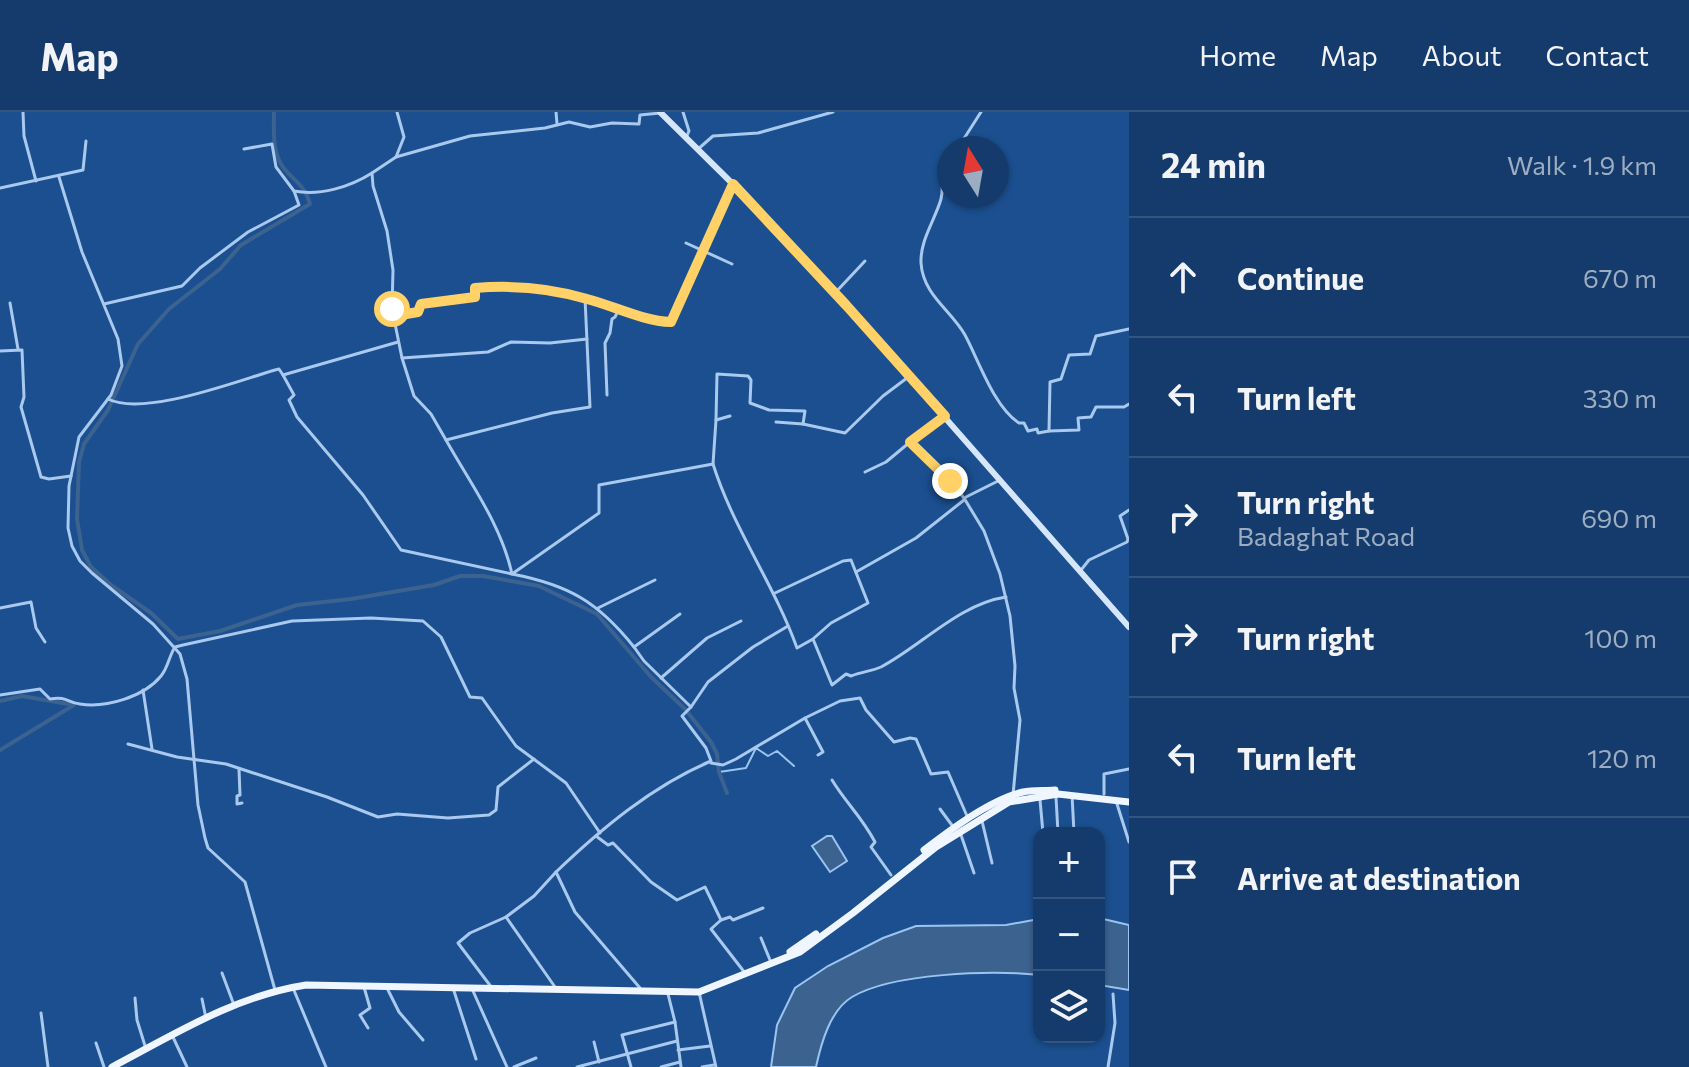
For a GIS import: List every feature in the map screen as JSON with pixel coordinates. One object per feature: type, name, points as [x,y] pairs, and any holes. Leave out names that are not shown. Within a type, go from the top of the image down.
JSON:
[{"type":"main road","points":[[660,112],[733,184],[835,293],[1002,479],[1129,627]]},
{"type":"main road","points":[[112,1067],[234,1005],[275,990],[306,985],[699,992],[774,963],[799,949],[969,819],[1013,795],[1057,790],[1104,794],[1129,800]]},
{"type":"main road","points":[[822,932],[891,875],[956,830],[1009,802],[1056,795],[1129,800]]},
{"type":"street","points":[[23,112],[24,136],[36,181]]},
{"type":"street","points":[[396,157],[404,137],[397,112]]},
{"type":"street","points":[[556,112],[557,125]]},
{"type":"street","points":[[294,191],[310,193],[345,187],[396,157],[470,136],[569,122],[590,127],[612,123],[639,124],[640,115],[660,112]]},
{"type":"street","points":[[683,112],[689,131],[685,139]]},
{"type":"street","points":[[697,150],[713,136],[758,133],[833,112]]},
{"type":"street","points":[[966,136],[981,112]]},
{"type":"street","points":[[0,188],[83,170],[86,141]]},
{"type":"street","points":[[104,304],[182,286],[200,268],[248,232],[299,205],[294,191],[276,167],[272,144],[244,149]]},
{"type":"street","points":[[372,173],[387,231],[393,270],[394,316],[402,358],[414,396],[431,414],[482,496],[485,510],[508,556],[512,574]]},
{"type":"street","points":[[59,177],[82,252],[118,339],[122,366],[108,399],[79,437],[71,476],[68,528],[72,546],[80,561],[111,591],[153,624],[180,654],[187,679],[198,805],[205,838],[208,848],[245,882],[275,990]]},
{"type":"street","points":[[394,316],[418,312],[421,304],[475,297],[475,288],[537,288],[671,322],[733,184]]},
{"type":"street","points":[[938,208],[923,248],[921,264],[928,290],[965,335],[987,383],[1012,419],[1027,425],[1028,431],[1037,429],[1038,433],[1079,430],[1078,418],[1091,417],[1096,407],[1124,407],[1129,404]]},
{"type":"street","points":[[686,243],[732,264]]},
{"type":"street","points":[[835,293],[865,261]]},
{"type":"street","points":[[446,440],[552,413],[590,407],[585,298]]},
{"type":"street","points":[[10,303],[18,349]]},
{"type":"street","points":[[607,395],[605,343],[618,309]]},
{"type":"street","points":[[1049,431],[1050,382],[1061,379],[1070,354],[1090,354],[1096,336],[1129,329]]},
{"type":"street","points":[[402,358],[488,352],[511,342],[550,343],[587,339]]},
{"type":"street","points":[[283,375],[399,342]]},
{"type":"street","points":[[0,351],[22,350],[22,412],[38,472],[41,477],[49,479],[71,476]]},
{"type":"street","points":[[108,399],[116,403],[197,395],[279,369],[294,395],[289,400],[297,417],[363,495],[401,550],[542,580],[591,602],[616,625],[690,707]]},
{"type":"street","points":[[775,593],[848,559],[868,603],[831,623],[797,648],[775,593],[722,491],[713,464],[717,374],[748,376],[751,380],[750,403],[769,410],[805,411],[803,424]]},
{"type":"street","points":[[776,422],[845,433],[883,396],[910,376]]},
{"type":"street","points":[[716,420],[730,416]]},
{"type":"street","points":[[865,472],[886,462],[945,416]]},
{"type":"street","points":[[910,442],[941,470],[984,531],[1006,597],[1020,720],[1013,795]]},
{"type":"street","points":[[512,574],[599,513],[599,485],[713,464]]},
{"type":"street","points":[[856,572],[916,538],[964,499],[1002,479]]},
{"type":"street","points":[[1081,570],[1089,560],[1127,542],[1120,516],[1129,510]]},
{"type":"street","points":[[598,608],[655,580]]},
{"type":"street","points":[[813,639],[833,685],[846,674],[851,676],[882,666],[961,616],[1006,597]]},
{"type":"street","points":[[0,608],[31,602],[36,628],[45,642]]},
{"type":"street","points":[[634,647],[680,614]]},
{"type":"street","points":[[175,647],[292,621],[371,618],[423,621],[441,637],[470,697],[482,698],[516,746],[566,783],[600,833]]},
{"type":"street","points":[[661,678],[707,638],[741,621]]},
{"type":"street","points":[[712,763],[706,748],[682,715],[708,682],[764,640],[789,626]]},
{"type":"street","points":[[0,695],[40,689],[50,699],[61,697],[79,704],[117,702],[143,690],[164,673],[175,647]]},
{"type":"street","points":[[143,690],[152,749]]},
{"type":"street","points":[[492,988],[458,943],[470,933],[506,917],[534,896],[596,836],[670,782],[712,763],[723,765],[840,701],[860,698],[866,710],[894,742],[916,739],[931,774],[948,772],[969,819]]},
{"type":"street","points":[[805,718],[823,752],[818,755]]},
{"type":"street","points":[[128,744],[239,769],[378,817],[397,814],[448,818],[489,815],[496,810],[498,787],[534,759]]},
{"type":"street","points":[[239,769],[240,795],[237,796],[237,804],[242,803]]},
{"type":"street","points":[[1104,794],[1104,774],[1129,769]]},
{"type":"street","points":[[832,780],[863,820],[875,842],[871,847],[891,875]]},
{"type":"street","points":[[1056,795],[1058,827]]},
{"type":"street","points":[[1072,795],[1074,827]]},
{"type":"street","points":[[1040,796],[1043,827]]},
{"type":"street","points":[[1116,800],[1129,842]]},
{"type":"street","points":[[940,809],[956,830],[974,873]]},
{"type":"street","points":[[981,818],[992,863]]},
{"type":"street","points":[[596,836],[608,845],[613,843],[651,882],[677,900],[705,887],[721,920]]},
{"type":"street","points":[[556,872],[575,912],[642,990]]},
{"type":"street","points":[[746,975],[711,929],[721,920],[730,917],[733,920],[763,908]]},
{"type":"street","points":[[506,917],[556,988]]},
{"type":"street","points":[[761,938],[774,963]]},
{"type":"street","points":[[222,973],[234,1005]]},
{"type":"street","points":[[364,987],[370,1008],[360,1015],[368,1028]]},
{"type":"street","points":[[293,988],[326,1067]]},
{"type":"street","points":[[387,988],[399,1012],[423,1040]]},
{"type":"street","points":[[453,988],[476,1059]]},
{"type":"street","points":[[471,988],[507,1067]]},
{"type":"street","points":[[661,1067],[681,1064],[667,990]]},
{"type":"street","points":[[699,992],[716,1066],[702,1067]]},
{"type":"street","points":[[1108,1067],[1115,1023],[1113,994]]},
{"type":"street","points":[[135,998],[137,1020],[146,1049]]},
{"type":"street","points":[[202,999],[206,1018]]},
{"type":"street","points":[[41,1013],[48,1067]]},
{"type":"street","points":[[631,1067],[622,1035],[675,1022]]},
{"type":"street","points":[[172,1035],[187,1067]]},
{"type":"street","points":[[577,1067],[677,1041]]},
{"type":"street","points":[[594,1042],[599,1062]]},
{"type":"street","points":[[96,1043],[104,1067]]},
{"type":"street","points":[[678,1050],[711,1046]]},
{"type":"street","points":[[128,1058],[132,1067]]},
{"type":"street","points":[[514,1067],[536,1058]]},
{"type":"water","points":[[832,836],[847,861],[830,872],[812,846]]},
{"type":"water","points":[[1105,919],[1129,925],[1129,990],[1105,986]]},
{"type":"water","points":[[1033,920],[1033,975],[943,975],[870,989],[852,997],[838,1010],[824,1038],[816,1067],[771,1067],[777,1025],[795,988],[828,966],[883,938],[916,926],[1006,925]]},
{"type":"waterway","points":[[274,112],[279,160],[304,190],[310,204],[241,245],[220,269],[169,309],[138,344],[108,410],[84,444],[79,462],[77,519],[82,550],[91,567],[151,613],[178,639],[220,631],[297,605],[434,585],[460,576],[483,576],[539,586],[597,614],[651,677],[685,709],[711,742],[727,793]]},
{"type":"waterway","points":[[0,701],[22,696],[74,705],[0,750]]},
{"type":"waterway","points":[[719,772],[746,768],[756,748],[768,756],[777,751],[794,766]]},
{"type":"route","points":[[392,309],[394,316],[418,312],[421,304],[475,297],[475,288],[537,288],[671,322],[733,184],[945,416],[910,442],[950,481]]}]
